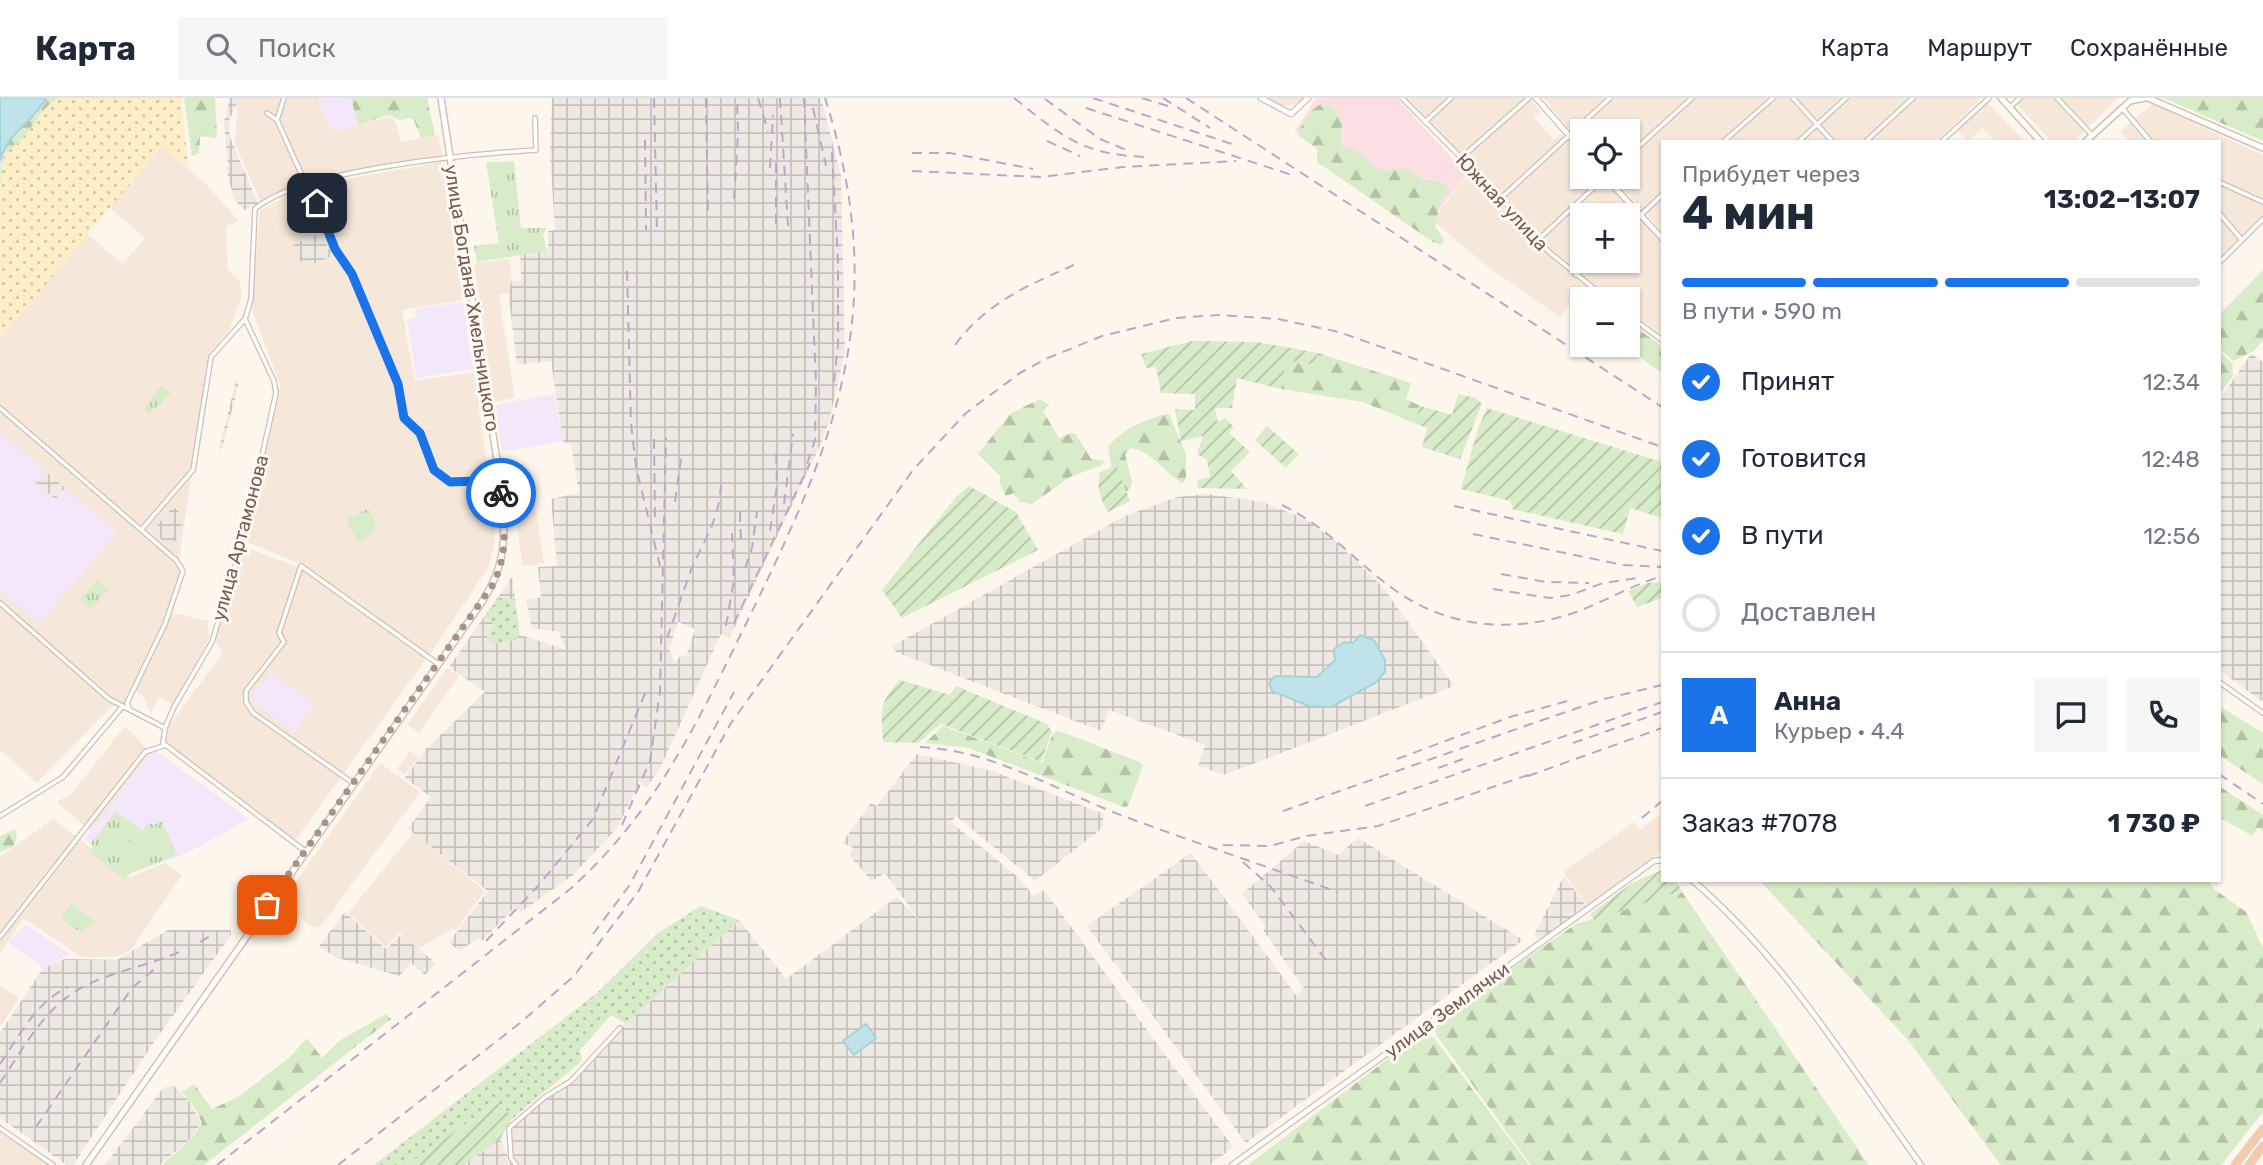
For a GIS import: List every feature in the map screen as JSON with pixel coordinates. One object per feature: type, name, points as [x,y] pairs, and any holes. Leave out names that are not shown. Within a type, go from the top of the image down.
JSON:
[{"type":"highway","points":[[2234,1165],[2263,1129]]},
{"type":"highway","points":[[2249,1165],[2263,1146]]},
{"type":"main road","name":"улица Богдана Хмельницкого","points":[[86,1165],[305,850],[485,599],[500,568],[505,537],[500,480],[441,98]]},
{"type":"main road","points":[[2001,98],[2037,140]]},
{"type":"main road","points":[[2087,140],[2130,101],[2147,98],[2263,148]]},
{"type":"street","points":[[277,120],[284,98]]},
{"type":"street","points":[[1261,98],[1293,114],[1308,98]]},
{"type":"street","name":"Южная улица","points":[[1402,98],[1501,198],[1538,240],[1592,287]]},
{"type":"street","points":[[1425,122],[1451,98]]},
{"type":"street","points":[[1461,158],[1530,98]]},
{"type":"street","points":[[1536,98],[1569,135]]},
{"type":"street","points":[[1501,198],[1610,98]]},
{"type":"street","points":[[1640,145],[1692,98]]},
{"type":"street","points":[[1725,140],[1773,98]]},
{"type":"street","points":[[1794,98],[1831,140]]},
{"type":"street","points":[[1800,140],[1846,98]]},
{"type":"street","points":[[1866,140],[1913,98]]},
{"type":"street","points":[[1943,140],[1989,98]]},
{"type":"street","points":[[2010,107],[2020,98]]},
{"type":"street","points":[[2057,98],[2092,135]]},
{"type":"street","points":[[2122,107],[2149,140]]},
{"type":"street","points":[[267,113],[277,120],[335,249],[352,274],[398,384],[404,418],[420,433],[434,470],[450,482],[500,480]]},
{"type":"street","points":[[141,530],[192,470],[211,357],[245,319],[251,299],[255,209],[308,184],[450,156],[536,150],[535,118]]},
{"type":"street","points":[[2221,183],[2263,202]]},
{"type":"street","points":[[1538,240],[1592,189]]},
{"type":"street","points":[[1616,189],[1629,203]]},
{"type":"street","points":[[1661,196],[1640,215],[1661,237]]},
{"type":"street","points":[[2221,215],[2242,240]]},
{"type":"street","points":[[2221,261],[2263,219]]},
{"type":"street","name":"улица Артамонова","points":[[163,746],[165,728],[212,642],[245,533],[274,400],[274,381],[245,319]]},
{"type":"street","points":[[1640,324],[1661,339]]},
{"type":"street","points":[[0,408],[176,560],[183,576],[165,624],[127,703],[129,708]]},
{"type":"street","points":[[353,783],[253,713],[246,702],[246,691],[284,642],[279,633],[301,566],[438,664]]},
{"type":"street","points":[[0,603],[109,699],[165,728]]},
{"type":"street","points":[[2221,683],[2263,713]]},
{"type":"street","points":[[0,816],[63,777],[123,706]]},
{"type":"street","points":[[0,937],[145,752],[163,746],[305,850]]},
{"type":"street","name":"улица Землячки","points":[[1232,1165],[1661,858]]},
{"type":"street","points":[[1694,882],[1741,925],[1770,959],[1921,1165]]},
{"type":"street","points":[[516,1165],[511,1158],[509,1128],[545,1097],[571,1081],[620,1028]]},
{"type":"street","points":[[0,1128],[53,1165]]},
{"type":"shaded area","points":[[230,98],[240,98],[229,120],[230,137],[258,204],[244,210],[234,199],[226,168],[228,165],[224,121]]},
{"type":"shaded area","points":[[238,98],[319,98],[318,103],[334,131],[389,117],[394,119],[401,142],[438,135],[442,155],[310,181],[261,202],[235,145]]},
{"type":"shaded area","points":[[319,98],[383,98],[356,125],[334,131],[318,103]]},
{"type":"shaded area","points":[[552,98],[821,98],[841,176],[845,352],[829,422],[819,448],[730,637],[721,634],[661,766],[647,787],[640,782],[617,828],[573,875],[521,912],[515,907],[482,941],[478,938],[459,951],[449,942],[488,891],[408,829],[431,797],[405,778],[426,749],[485,692],[449,667],[512,577],[520,635],[565,649],[559,632],[532,628],[526,600],[541,597],[538,567],[557,566],[551,499],[579,493],[571,444],[563,441],[551,361],[517,365],[509,297],[511,282],[521,280],[520,254],[548,249],[548,231],[555,230],[550,152]],"holes":[[[678,622],[695,629],[686,657],[681,655],[675,663],[669,649]]]},
{"type":"shaded area","points":[[1264,98],[1304,98],[1302,102],[1279,107]]},
{"type":"shaded area","points":[[1316,98],[1397,98],[1467,175],[1433,217],[1295,131]]},
{"type":"shaded area","points":[[1407,98],[1528,98],[1540,111],[1534,117],[1554,140],[1561,134],[1570,143],[1570,189],[1612,189],[1626,203],[1570,203],[1570,273],[1640,273],[1640,218],[1661,240],[1661,334],[1640,319],[1640,287],[1570,287],[1570,308],[1568,306],[1560,317],[1488,267],[1432,220],[1474,168]]},
{"type":"shaded area","points":[[1543,98],[1982,98],[1937,140],[1661,140],[1661,230],[1640,207],[1640,203],[1636,203],[1623,189],[1640,189],[1640,119],[1570,119],[1570,129]]},
{"type":"shaded area","points":[[2012,98],[2118,98],[2075,140],[2049,140]]},
{"type":"shaded area","points":[[1987,102],[2023,140],[1994,140],[1982,128],[1967,140],[1957,130]]},
{"type":"shaded area","points":[[2152,104],[2263,155],[2263,216],[2221,256],[2221,140],[2128,140],[2121,131]]},
{"type":"shaded area","points":[[161,146],[206,184],[239,221],[226,226],[228,269],[240,282],[242,296],[229,331],[210,353],[179,558],[182,574],[177,589],[126,702],[111,707],[37,783],[0,750],[0,317],[86,233],[123,264],[145,238],[109,207]]},
{"type":"shaded area","points":[[441,162],[463,300],[402,310],[415,381],[474,372],[495,525],[494,547],[488,568],[429,656],[300,564],[245,541],[280,385],[252,309],[260,210],[307,186]]},
{"type":"shaded area","points":[[321,232],[332,256],[304,268],[293,245]]},
{"type":"shaded area","points":[[509,259],[514,293],[499,295],[515,398],[494,402],[474,263]]},
{"type":"shaded area","points":[[463,302],[473,369],[416,378],[407,320],[416,318],[415,309]]},
{"type":"shaded area","points":[[2251,354],[2263,362],[2263,702],[2221,671],[2221,397]]},
{"type":"shaded area","points":[[236,381],[239,382],[222,449],[219,449]]},
{"type":"shaded area","points":[[555,394],[563,441],[502,452],[494,405]]},
{"type":"shaded area","points":[[0,432],[44,470],[35,482],[55,499],[65,488],[117,533],[39,623],[0,590]]},
{"type":"shaded area","points":[[44,470],[65,488],[55,500],[34,481]]},
{"type":"shaded area","points":[[1206,494],[1263,502],[1305,519],[1334,540],[1382,586],[1454,686],[1224,775],[1198,766],[1205,745],[1109,710],[1101,731],[896,652],[892,646],[1125,516],[1177,497]]},
{"type":"shaded area","points":[[534,498],[544,563],[523,566],[513,501]]},
{"type":"shaded area","points":[[173,507],[183,515],[182,533],[170,547],[152,531]]},
{"type":"shaded area","points":[[245,547],[298,567],[426,659],[295,841],[166,743],[166,729],[223,653],[215,641]]},
{"type":"shaded area","points":[[172,613],[208,621],[209,639],[174,706],[159,696],[151,714],[143,696],[136,692]]},
{"type":"shaded area","points":[[447,668],[459,676],[419,733],[407,725]]},
{"type":"shaded area","points":[[270,672],[314,704],[294,732],[250,699]]},
{"type":"shaded area","points":[[125,726],[151,753],[91,831],[57,802],[72,793]]},
{"type":"shaded area","points":[[154,749],[249,819],[189,852],[129,874],[84,839]]},
{"type":"shaded area","points":[[410,750],[419,757],[405,775],[397,769]]},
{"type":"shaded area","points":[[917,754],[992,771],[1104,814],[1102,828],[1035,881],[956,816],[951,822],[1018,877],[1034,896],[1044,890],[1233,1147],[1210,1165],[519,1165],[514,1158],[512,1128],[550,1095],[569,1083],[626,1024],[739,920],[786,979],[897,897],[920,921],[885,873],[872,881],[850,856],[853,847],[842,843],[871,803],[877,806]]},
{"type":"shaded area","points":[[380,763],[420,792],[322,925],[315,928],[280,904]]},
{"type":"shaded area","points":[[1661,814],[1661,852],[1587,905],[1563,872],[1634,822],[1640,830]]},
{"type":"shaded area","points":[[53,819],[130,877],[165,863],[182,875],[131,950],[115,957],[81,957],[24,918],[0,953],[0,857]]},
{"type":"shaded area","points":[[413,833],[485,891],[456,930],[452,929],[418,949],[400,933],[386,947],[348,913]]},
{"type":"shaded area","points":[[1358,838],[1523,940],[1246,1143],[1087,926],[1191,853],[1296,995],[1304,988],[1263,930],[1266,927],[1242,894],[1304,841],[1338,855]]},
{"type":"shaded area","points":[[1564,876],[1586,906],[1540,939],[1534,935]]},
{"type":"shaded area","points":[[345,912],[386,949],[401,935],[436,963],[425,975],[411,963],[399,976],[335,957],[319,946]]},
{"type":"shaded area","points":[[24,926],[29,926],[70,954],[43,968],[8,942]]},
{"type":"shaded area","points":[[168,930],[231,930],[231,935],[154,1042],[73,1165],[67,1165],[0,1118],[0,1033],[43,968],[64,959],[117,960]]},
{"type":"shaded area","points":[[0,985],[19,998],[0,1027]]},
{"type":"shaded area","points":[[174,1086],[188,1100],[201,1123],[193,1136],[160,1165],[105,1165],[164,1087]]},
{"type":"shaded area","points":[[0,1131],[48,1165],[0,1165]]},
{"type":"shaded area","points":[[500,1139],[512,1165],[464,1165]]},
{"type":"green space","points":[[46,98],[59,98],[46,108],[22,140],[4,154],[0,187],[1,159],[5,143]]},
{"type":"green space","points":[[184,98],[215,98],[217,138],[200,136],[199,153],[192,156]]},
{"type":"green space","points":[[351,98],[427,98],[435,135],[421,138],[413,118],[400,120],[388,115],[358,125]]},
{"type":"green space","points":[[2163,98],[2263,98],[2263,141]]},
{"type":"green space","points":[[1321,104],[1331,107],[1342,120],[1341,148],[1355,149],[1378,171],[1408,169],[1424,180],[1443,182],[1449,192],[1440,202],[1435,226],[1444,239],[1442,245],[1433,242],[1317,162],[1317,149],[1299,136],[1298,131],[1312,110]]},
{"type":"green space","points":[[514,161],[521,228],[547,228],[543,235],[547,251],[477,262],[474,246],[499,243],[486,163]]},
{"type":"green space","points":[[496,165],[501,191],[493,192],[489,167]]},
{"type":"green space","points":[[2263,270],[2263,340],[2254,351],[2233,361],[2221,350],[2221,313]]},
{"type":"green space","points":[[1640,330],[1661,345],[1661,372],[1640,357]]},
{"type":"green space","points":[[1192,341],[1257,342],[1318,353],[1315,365],[1286,360],[1281,389],[1237,378],[1232,408],[1215,408],[1218,422],[1225,418],[1234,427],[1229,433],[1250,452],[1231,471],[1247,489],[1198,488],[1197,480],[1210,477],[1207,460],[1197,454],[1203,436],[1181,441],[1175,409],[1195,410],[1195,394],[1161,393],[1156,367],[1146,368],[1141,354]]},
{"type":"green space","points":[[1318,353],[1411,383],[1406,399],[1420,406],[1414,423],[1363,402],[1281,389],[1286,360],[1314,365]]},
{"type":"green space","points":[[2221,353],[2232,363],[2233,376],[2221,392]]},
{"type":"green space","points":[[161,385],[171,393],[149,414],[144,409]]},
{"type":"green space","points":[[1458,394],[1476,398],[1482,404],[1460,459],[1422,447],[1427,428],[1414,423],[1420,406],[1452,415]]},
{"type":"green space","points":[[1040,399],[1049,405],[1043,411],[1059,438],[1071,433],[1076,434],[1091,459],[1104,461],[1102,465],[1070,477],[1032,504],[1020,502],[1014,493],[1006,496],[1000,484],[1000,476],[978,454],[1011,413]]},
{"type":"green space","points":[[1487,408],[1661,462],[1661,518],[1630,508],[1623,534],[1512,509],[1511,501],[1461,489],[1478,428]]},
{"type":"green space","points":[[1167,414],[1186,454],[1186,479],[1182,483],[1152,458],[1131,448],[1125,454],[1132,482],[1130,489],[1122,494],[1115,487],[1108,447],[1134,426]]},
{"type":"green space","points":[[1267,426],[1299,454],[1286,468],[1255,440]]},
{"type":"green space","points":[[1116,465],[1130,501],[1108,512],[1098,483],[1100,472]]},
{"type":"green space","points":[[969,486],[1016,512],[1038,550],[902,618],[882,590],[956,497]]},
{"type":"green space","points":[[368,509],[376,524],[369,537],[358,542],[346,519]]},
{"type":"green space","points":[[97,580],[108,590],[91,609],[79,599]]},
{"type":"green space","points":[[1661,582],[1661,598],[1637,607],[1628,591],[1647,583]]},
{"type":"green space","points":[[499,598],[515,599],[519,635],[517,639],[492,645],[487,637],[495,625],[484,617]]},
{"type":"green space","points":[[900,680],[950,695],[956,686],[1047,724],[1052,732],[1041,762],[941,724],[918,743],[883,742],[882,708]]},
{"type":"green space","points":[[2221,707],[2263,733],[2263,784],[2221,756]]},
{"type":"green space","points":[[943,726],[1042,763],[1053,733],[1059,731],[1140,762],[1143,766],[1128,806],[1124,807],[966,747],[925,743]]},
{"type":"green space","points":[[2221,787],[2263,815],[2263,831],[2258,828],[2252,836],[2221,818]]},
{"type":"green space","points":[[116,811],[142,831],[149,823],[154,825],[162,821],[177,855],[129,874],[125,880],[89,852],[93,846],[90,844]]},
{"type":"green space","points":[[160,824],[150,832],[159,848],[131,863],[122,847],[105,855]]},
{"type":"green space","points":[[15,829],[17,838],[13,847],[0,852],[0,836]]},
{"type":"green space","points":[[1661,870],[1661,882],[1676,882],[1682,891],[1594,920],[1590,914],[1632,883]]},
{"type":"green space","points":[[1761,882],[2209,882],[2214,889],[2246,912],[2263,948],[2263,1112],[2221,1165],[2001,1165],[1908,1040]]},
{"type":"green space","points":[[1682,892],[1869,1165],[1531,1165],[1437,1036],[1434,1029],[1450,1011],[1576,924]]},
{"type":"green space","points":[[71,903],[96,922],[80,932],[61,918]]},
{"type":"green space","points":[[701,906],[739,920],[626,1024],[611,1015],[580,1050],[582,1061],[513,1118],[497,1102],[407,1165],[374,1165],[597,993],[658,933]]},
{"type":"green space","points":[[386,1014],[391,1019],[204,1165],[162,1165],[194,1136],[202,1123],[195,1108],[182,1092],[194,1084],[212,1109],[238,1097],[290,1057],[307,1038],[322,1058],[339,1041]]},
{"type":"green space","points":[[1426,1034],[1434,1038],[1529,1165],[1248,1165],[1418,1036]]},
{"type":"green space","points":[[497,1102],[513,1118],[500,1139],[464,1165],[407,1165]]},
{"type":"sand","points":[[59,98],[181,98],[188,167],[161,147],[0,339],[0,187],[4,153],[22,139],[46,108]]},
{"type":"water","points":[[0,98],[46,98],[14,135],[0,161]]},
{"type":"water","points":[[1360,635],[1374,640],[1385,660],[1385,672],[1375,683],[1331,707],[1309,706],[1272,691],[1269,683],[1275,676],[1317,677],[1335,660],[1334,649],[1344,642],[1353,643]]},
{"type":"water","points":[[866,1024],[876,1038],[854,1055],[843,1041]]},
{"type":"railway","points":[[654,98],[657,232]]},
{"type":"railway","points":[[706,98],[708,218]]},
{"type":"railway","points":[[734,199],[737,98]]},
{"type":"railway","points":[[758,98],[768,131]]},
{"type":"railway","points":[[780,98],[788,226]]},
{"type":"railway","points":[[804,98],[816,384],[815,440],[807,464]]},
{"type":"railway","points":[[217,1165],[569,890],[623,834],[646,804],[686,741],[773,569],[802,503],[826,440],[843,377],[853,313],[854,246],[845,175],[825,98]]},
{"type":"railway","points":[[1014,98],[1073,141],[1104,152],[1144,157]]},
{"type":"railway","points":[[1093,98],[1232,144]]},
{"type":"railway","points":[[1142,98],[1171,107]]},
{"type":"railway","points":[[1163,98],[1210,128]]},
{"type":"railway","points":[[1186,98],[1661,406]]},
{"type":"railway","points":[[1045,99],[1100,139],[1129,151]]},
{"type":"railway","points":[[813,108],[826,166]]},
{"type":"railway","points":[[1086,108],[1292,175]]},
{"type":"railway","points":[[770,168],[773,115]]},
{"type":"railway","points":[[645,140],[646,230]]},
{"type":"railway","points":[[1047,141],[1080,156]]},
{"type":"railway","points":[[832,152],[838,261],[838,344],[834,382]]},
{"type":"railway","points":[[912,153],[950,153],[1033,169]]},
{"type":"railway","points":[[776,157],[776,224]]},
{"type":"railway","points":[[912,171],[1041,177],[1123,167],[1236,161]]},
{"type":"railway","points":[[955,345],[967,330],[994,307],[1024,288],[1074,265]]},
{"type":"railway","points":[[627,271],[631,423],[636,467],[660,566]]},
{"type":"railway","points":[[338,1165],[520,1023],[574,976],[638,892],[731,723],[913,470],[966,413],[1020,373],[1048,358],[1102,336],[1176,318],[1219,315],[1278,319],[1339,332],[1661,447]]},
{"type":"railway","points":[[784,504],[793,434]]},
{"type":"railway","points":[[622,825],[650,761],[660,692],[666,438]]},
{"type":"railway","points":[[654,439],[655,522]]},
{"type":"railway","points":[[770,531],[777,486],[776,446]]},
{"type":"railway","points":[[675,502],[681,459]]},
{"type":"railway","points":[[734,623],[810,463]]},
{"type":"railway","points":[[667,638],[691,570],[715,518],[721,482]]},
{"type":"railway","points":[[1282,505],[1314,524],[1377,577],[1413,602],[1436,612],[1483,624],[1507,625],[1555,618],[1579,611],[1661,576]]},
{"type":"railway","points":[[1454,506],[1661,551]]},
{"type":"railway","points":[[740,512],[741,544]]},
{"type":"railway","points":[[745,568],[752,548],[757,512]]},
{"type":"railway","points":[[726,626],[734,580],[732,533]]},
{"type":"railway","points":[[1473,534],[1623,565],[1661,567]]},
{"type":"railway","points":[[1501,574],[1546,582],[1589,583]]},
{"type":"railway","points":[[1493,589],[1549,598],[1571,595],[1603,583],[1638,578]]},
{"type":"railway","points":[[1283,811],[1604,699],[1661,685]]},
{"type":"railway","points":[[486,941],[538,886],[593,819],[646,691]]},
{"type":"railway","points":[[593,934],[629,886],[734,692]]},
{"type":"railway","points":[[1397,759],[1510,717],[1571,700]]},
{"type":"railway","points":[[1365,806],[1661,702]]},
{"type":"railway","points":[[1573,743],[1661,712]]},
{"type":"railway","points":[[1528,776],[1661,728]]},
{"type":"railway","points":[[920,747],[947,750],[1000,764],[1126,817],[1338,892]]},
{"type":"railway","points":[[1438,768],[1463,759]]},
{"type":"railway","points":[[1223,845],[1270,846],[1306,836],[1378,826],[1534,773]]},
{"type":"railway","points":[[2221,775],[2263,804]]},
{"type":"railway","points":[[1642,818],[1661,802]]},
{"type":"railway","points":[[1243,862],[1271,887],[1328,963]]},
{"type":"railway","points":[[200,942],[212,935]]},
{"type":"railway","points":[[0,1083],[38,1026],[75,991],[102,978],[179,952]]},
{"type":"railway","points":[[36,1127],[132,988],[158,966]]},
{"type":"railway","points":[[0,1064],[37,1011],[68,987]]},
{"type":"way so far","points":[[267,905],[485,599],[497,577],[504,555],[501,493]]},
{"type":"route","points":[[317,203],[335,249],[352,274],[398,384],[404,418],[420,433],[434,470],[450,482],[500,480],[501,493]]}]
